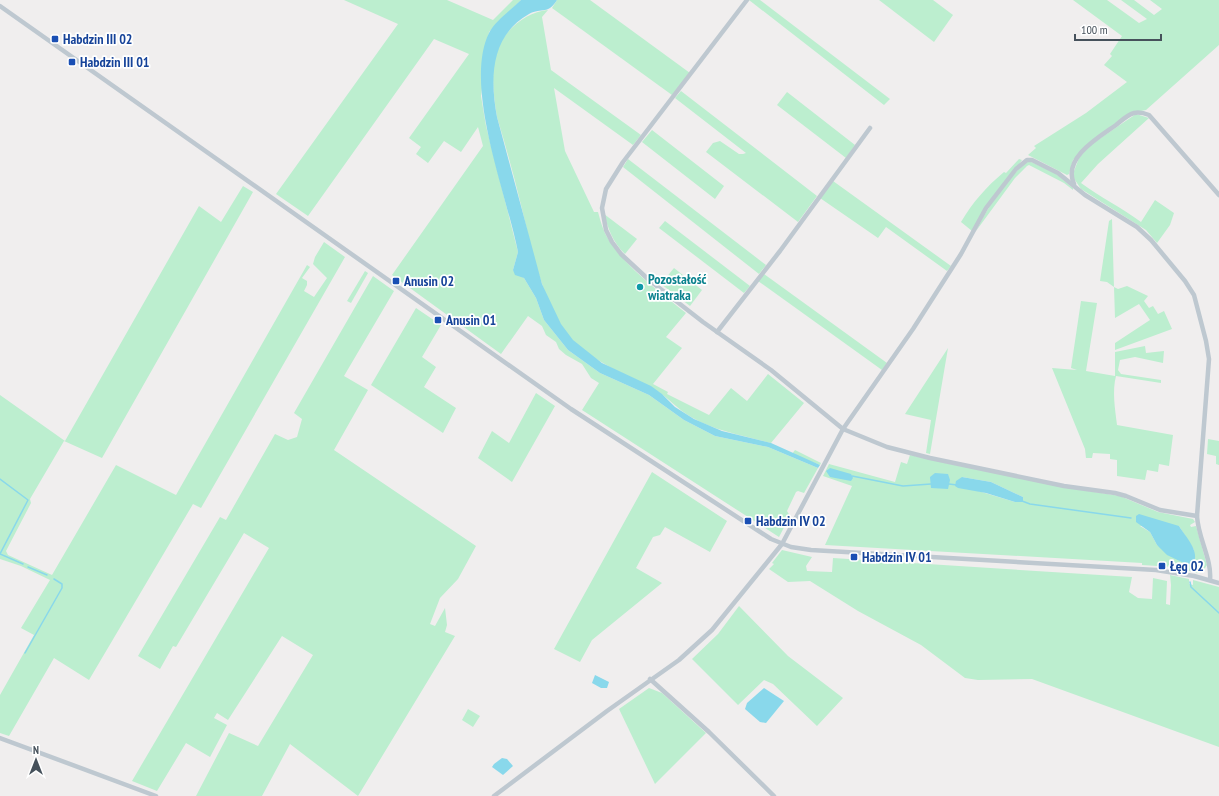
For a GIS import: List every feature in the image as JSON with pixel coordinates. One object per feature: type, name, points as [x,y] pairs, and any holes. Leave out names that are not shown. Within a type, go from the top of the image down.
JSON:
[{"type":"street","points":[[747,0],[623,162],[602,199],[603,218],[606,230],[612,242],[621,254],[649,280],[717,332],[771,370],[843,429],[887,446],[930,458],[1064,486],[1116,493],[1160,510],[1198,516]]},
{"type":"street","points":[[0,6],[571,409],[754,529],[782,544],[811,550],[1156,570],[1176,572],[1219,583]]},
{"type":"street","points":[[1074,185],[1072,177],[1074,164],[1089,145],[1131,115],[1141,112],[1149,115],[1219,195]]},
{"type":"street","points":[[717,332],[780,251],[870,128]]},
{"type":"street","points":[[494,796],[650,679],[679,660],[702,640],[782,544],[843,429],[901,348],[961,254],[986,208],[1016,169],[1027,160],[1032,160],[1058,173],[1085,195],[1137,227],[1177,271],[1194,295],[1206,340],[1208,359],[1198,516],[1199,534],[1210,570],[1210,580]]},
{"type":"street","points":[[650,679],[709,732],[774,796]]},
{"type":"street","points":[[0,738],[156,796]]},
{"type":"green space","points":[[344,0],[447,0],[493,20],[513,0],[521,0],[489,32],[481,96],[486,126],[518,252],[513,270],[524,278],[536,298],[544,320],[568,350],[600,373],[649,395],[684,420],[715,436],[768,447],[818,468],[804,493],[798,491],[796,492],[787,511],[790,516],[779,537],[582,410],[599,383],[591,378],[582,364],[566,355],[559,349],[556,342],[546,335],[542,326],[528,316],[501,354],[392,275],[483,146],[478,127],[461,152],[444,141],[428,163],[416,154],[421,147],[409,138],[469,54],[434,39],[308,216],[276,194],[398,24]]},
{"type":"green space","points":[[557,0],[590,0],[690,73],[672,95],[552,8]]},
{"type":"green space","points":[[749,0],[760,0],[890,99],[884,105]]},
{"type":"green space","points":[[879,0],[933,0],[953,15],[934,42]]},
{"type":"green space","points":[[1073,0],[1107,0],[1139,23],[1147,19],[1121,0],[1134,0],[1154,15],[1162,9],[1150,0],[1219,0],[1219,45],[1146,110],[1131,113],[1080,152],[1073,160],[1069,174],[1067,175],[1028,155],[1036,148],[1034,146],[1086,113],[1127,82],[1104,65],[1112,56],[1110,54],[1122,36]]},
{"type":"green space","points":[[548,10],[542,17],[551,70],[641,135],[633,145],[554,88],[565,151],[594,212],[598,212],[609,240],[636,272],[686,313],[666,337],[682,348],[653,384],[668,392],[667,394],[709,415],[731,388],[747,401],[768,374],[804,403],[771,443],[720,430],[700,422],[681,410],[660,393],[589,355],[572,340],[553,310],[539,276],[513,172],[497,117],[493,78],[495,56],[498,47],[508,31],[523,19]]},
{"type":"green space","points":[[681,91],[817,196],[798,222],[706,152],[713,143],[720,141],[739,154],[746,153],[675,98]]},
{"type":"green space","points":[[787,92],[855,145],[846,158],[777,105]]},
{"type":"green space","points":[[1136,114],[1149,118],[1098,164],[1081,183],[1141,222],[1155,200],[1174,213],[1170,225],[1157,243],[1146,230],[1081,189],[1073,177],[1079,158],[1089,146]]},
{"type":"green space","points":[[652,130],[724,186],[715,199],[642,142]]},
{"type":"green space","points":[[628,159],[766,265],[759,274],[623,167]]},
{"type":"green space","points":[[1019,159],[1022,160],[972,231],[961,222],[975,201],[991,183],[1004,172],[1006,173]]},
{"type":"green space","points":[[1029,161],[1055,173],[1073,188],[1073,190],[1064,183],[1029,165],[1015,178],[976,231],[986,212],[1006,183]]},
{"type":"green space","points":[[833,181],[951,266],[947,271],[886,227],[878,238],[820,198]]},
{"type":"green space","points":[[243,186],[253,192],[102,458],[64,441],[30,499],[31,503],[6,551],[8,555],[52,575],[116,465],[176,495],[307,265],[310,267],[302,278],[307,281],[304,291],[314,297],[327,278],[313,264],[315,257],[324,242],[345,257],[201,508],[193,504],[89,680],[54,658],[9,736],[0,733],[0,695],[34,635],[21,628],[50,580],[21,566],[0,559],[0,395],[65,441],[199,206],[221,222]]},
{"type":"green space","points":[[604,214],[637,239],[625,254],[614,240]]},
{"type":"green space","points":[[1112,219],[1114,287],[1107,282],[1100,281],[1109,221]]},
{"type":"green space","points":[[665,221],[750,286],[744,293],[659,228]]},
{"type":"green space","points":[[674,268],[702,290],[690,306],[661,284]]},
{"type":"green space","points":[[365,271],[368,273],[351,303],[347,301]]},
{"type":"green space","points":[[764,274],[887,363],[882,370],[758,281]]},
{"type":"green space","points":[[373,276],[394,291],[344,376],[368,390],[334,450],[476,546],[458,579],[440,598],[430,624],[435,626],[445,608],[447,625],[445,632],[455,636],[358,796],[290,744],[262,796],[196,796],[229,733],[258,746],[313,655],[282,636],[228,720],[217,713],[214,718],[227,725],[210,757],[186,743],[157,791],[132,781],[269,548],[244,533],[176,647],[173,646],[160,669],[138,656],[220,517],[226,520],[275,434],[288,440],[297,437],[302,419],[294,413]]},
{"type":"green space","points":[[1127,286],[1148,296],[1144,301],[1149,308],[1153,306],[1158,314],[1164,311],[1172,329],[1115,350],[1115,343],[1150,320],[1139,304],[1115,318],[1114,287],[1118,289]]},
{"type":"green space","points":[[1081,301],[1097,303],[1086,371],[1115,376],[1115,352],[1145,346],[1146,353],[1164,351],[1163,363],[1135,357],[1120,360],[1118,370],[1121,374],[1161,380],[1161,383],[1116,376],[1114,388],[1117,425],[1173,435],[1169,466],[1159,464],[1158,472],[1147,470],[1145,480],[1117,476],[1117,460],[1110,459],[1110,454],[1093,453],[1092,458],[1086,458],[1085,449],[1052,368],[1077,370],[1071,368]]},
{"type":"green space","points":[[416,308],[441,325],[422,357],[436,367],[424,387],[456,408],[443,433],[371,385]]},
{"type":"green space","points":[[948,348],[930,454],[926,453],[931,420],[905,414]]},
{"type":"green space","points":[[536,393],[555,406],[512,482],[478,458],[492,431],[509,443]]},
{"type":"green space","points":[[1208,439],[1219,441],[1219,465],[1216,464],[1216,456],[1207,454]]},
{"type":"green space","points":[[795,450],[821,463],[820,465],[792,454]]},
{"type":"green space","points":[[910,455],[1057,486],[1120,496],[1158,512],[1193,519],[1195,522],[1190,525],[1191,527],[1196,526],[1207,565],[1203,571],[1198,573],[1173,567],[1142,565],[1142,563],[825,545],[852,486],[823,476],[829,464],[895,482],[901,462],[907,464]],"holes":[[[962,477],[991,482],[1023,497],[1023,502],[1015,502],[975,490]],[[1140,526],[1179,526],[1194,550],[1190,564],[1157,545],[1150,532]]]},
{"type":"green space","points":[[652,472],[727,521],[710,552],[665,527],[660,535],[653,537],[636,568],[662,583],[592,640],[580,662],[554,649]]},
{"type":"green space","points":[[782,550],[812,557],[806,566],[807,571],[832,572],[833,558],[1132,577],[1129,592],[1138,598],[1152,599],[1153,578],[1167,581],[1166,604],[1170,605],[1170,575],[1189,579],[1189,584],[1193,585],[1193,580],[1219,587],[1219,747],[1032,679],[978,680],[965,678],[921,645],[858,611],[810,581],[788,582],[769,569],[774,564],[772,563]]},
{"type":"green space","points":[[739,606],[788,656],[843,698],[817,726],[773,684],[764,680],[738,705],[692,659],[718,634]]},
{"type":"green space","points":[[649,688],[662,693],[706,733],[655,784],[619,709]]},
{"type":"green space","points":[[468,709],[480,716],[473,727],[462,720]]},
{"type":"water","points":[[521,0],[557,0],[551,8],[529,14],[516,23],[507,34],[500,46],[496,60],[494,74],[495,103],[497,117],[542,284],[561,324],[573,340],[602,363],[651,386],[662,394],[675,407],[694,419],[722,431],[771,443],[820,465],[818,468],[768,447],[715,436],[684,420],[649,395],[600,373],[568,350],[544,320],[536,298],[524,278],[515,275],[513,270],[518,252],[490,141],[484,111],[481,82],[482,55],[489,33],[499,20]]},
{"type":"water","points":[[830,468],[851,474],[853,478],[851,481],[830,477],[826,471]]},
{"type":"water","points":[[935,473],[948,474],[950,480],[948,489],[931,488],[930,477]]},
{"type":"water","points":[[962,477],[991,482],[1023,497],[1023,502],[1015,502],[986,493],[958,488],[955,486],[956,481]]},
{"type":"water","points":[[1139,514],[1179,526],[1194,549],[1195,559],[1193,564],[1186,564],[1167,555],[1157,545],[1150,532],[1136,522],[1136,516]]},
{"type":"water","points":[[595,675],[609,682],[607,688],[601,688],[592,683]]},
{"type":"water","points":[[764,688],[784,701],[766,723],[760,722],[745,709],[747,703]]},
{"type":"water","points":[[502,758],[507,759],[513,766],[503,775],[492,767]]},
{"type":"waterway","points":[[852,476],[903,486],[931,484]]},
{"type":"waterway","points":[[0,479],[28,500],[0,554]]},
{"type":"waterway","points":[[949,484],[957,485]]},
{"type":"waterway","points":[[1022,501],[1030,504],[1131,518]]},
{"type":"waterway","points":[[0,554],[23,564]]},
{"type":"waterway","points":[[28,567],[47,575]]},
{"type":"waterway","points":[[25,653],[62,588],[62,584],[54,579]]},
{"type":"waterway","points":[[1190,582],[1191,587],[1219,613]]},
{"type":"place","name":"Habdzin III 02","points":[[55,39]]},
{"type":"place","name":"Habdzin III 01","points":[[72,62]]},
{"type":"place","name":"Anusin 02","points":[[396,281]]},
{"type":"place","name":"Pozostałość wiatraka","points":[[640,287]]},
{"type":"place","name":"Anusin 01","points":[[438,320]]},
{"type":"place","name":"Habdzin IV 02","points":[[748,521]]},
{"type":"place","name":"Habdzin IV 01","points":[[854,557]]},
{"type":"place","name":"Łęg 02","points":[[1162,566]]}]
